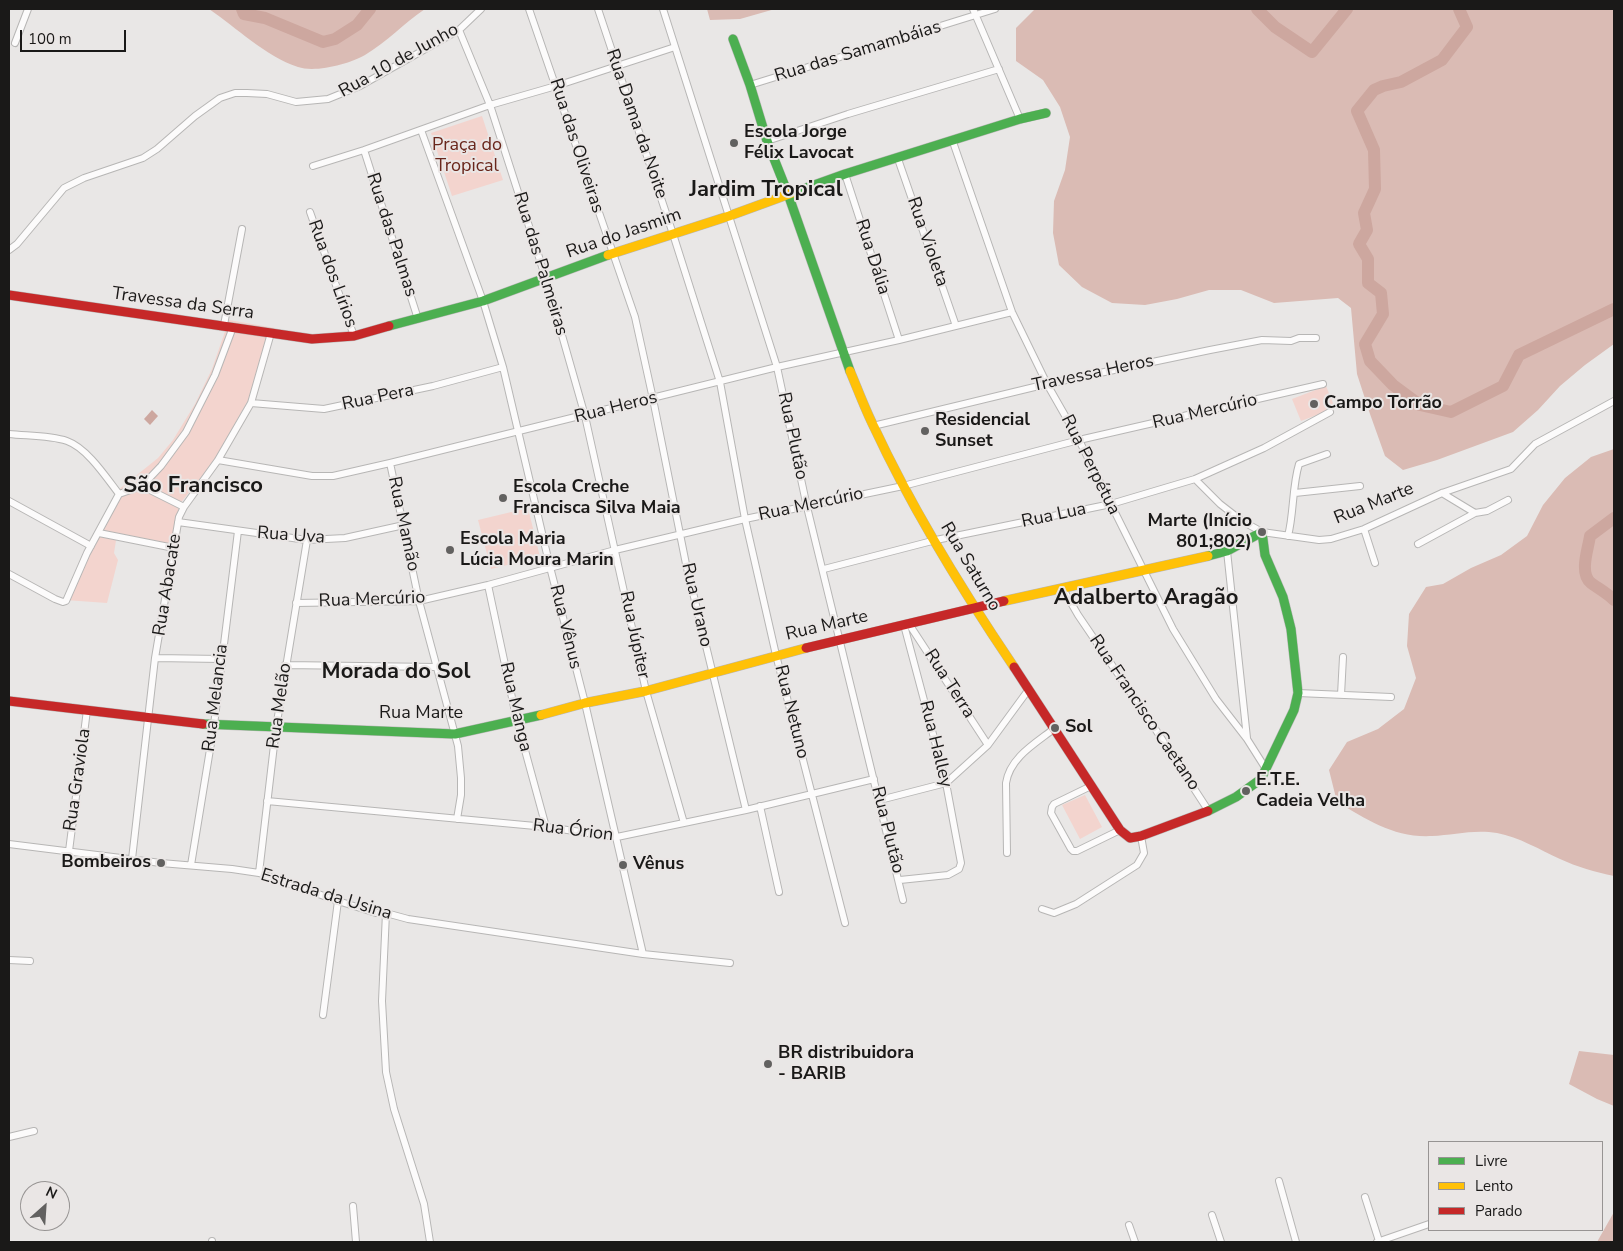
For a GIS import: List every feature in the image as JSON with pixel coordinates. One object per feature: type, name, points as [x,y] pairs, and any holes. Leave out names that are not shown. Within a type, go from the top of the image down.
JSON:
[{"type":"street","points":[[15,42],[28,9]]},
{"type":"street","name":"Rua 10 de Junho","points":[[9,250],[17,244],[64,188],[84,178],[143,158],[157,149],[195,116],[220,98],[247,93],[267,94],[296,102],[328,99],[360,86],[459,30],[481,9]]},
{"type":"street","name":"Rua das Oliveiras","points":[[529,9],[634,317],[653,399]]},
{"type":"street","name":"Rua Dama da Noite","points":[[598,9],[720,382]]},
{"type":"street","name":"Rua Plutão","points":[[663,9],[777,367],[807,506],[900,880],[903,900]]},
{"type":"street","points":[[974,9],[1020,119]]},
{"type":"street","name":"Rua das Samambáias","points":[[750,85],[995,9]]},
{"type":"street","name":"Rua das Palmeiras","points":[[459,30],[490,104],[546,279],[585,416]]},
{"type":"street","name":"Rua Saturno","points":[[733,39],[842,352],[873,426],[903,486],[974,608],[1055,728],[1120,830],[1130,838],[1141,836]]},
{"type":"street","points":[[313,166],[364,150],[490,104],[556,86],[675,47]]},
{"type":"street","points":[[767,141],[848,114],[999,69]]},
{"type":"street","name":"Rua do Jasmim","points":[[354,336],[483,301],[612,253],[728,216],[845,174],[953,142],[1020,119],[1046,113]]},
{"type":"street","name":"Rua Vênus","points":[[421,130],[483,301],[503,367],[550,567],[585,703],[643,954]]},
{"type":"street","name":"Rua Perpétua","points":[[953,142],[1012,312],[1079,440],[1173,629],[1216,699],[1247,739],[1266,769]]},
{"type":"street","name":"Rua das Palmas","points":[[364,150],[418,319]]},
{"type":"street","name":"Rua Violeta","points":[[898,159],[956,326]]},
{"type":"street","name":"Rua Dália","points":[[845,174],[899,340]]},
{"type":"street","name":"Rua dos Lírios","points":[[310,212],[354,336]]},
{"type":"street","points":[[9,574],[63,602],[69,598],[91,546],[119,494],[142,486],[161,466],[186,432],[215,375],[229,326],[242,229]]},
{"type":"street","name":"Travessa da Serra","points":[[9,296],[312,339],[354,336]]},
{"type":"street","name":"Rua Heros","points":[[218,460],[312,476],[333,476],[585,416],[777,367],[899,340],[1012,312]]},
{"type":"street","name":"Rua Abacate","points":[[132,859],[156,658],[178,522],[184,507],[218,460],[250,403],[271,333]]},
{"type":"street","name":"Travessa Heros","points":[[873,426],[1151,361],[1262,340],[1291,341],[1299,338],[1316,338]]},
{"type":"street","name":"Rua Pera","points":[[250,403],[290,408],[324,409],[433,386],[503,367]]},
{"type":"street","name":"Rua Netuno","points":[[720,382],[745,519],[776,655],[845,923]]},
{"type":"street","name":"Rua Mercúrio","points":[[296,603],[419,601],[488,585],[615,550],[745,519],[903,486],[1079,440],[1323,384]]},
{"type":"street","name":"Rua Urano","points":[[653,399],[680,536],[746,810]]},
{"type":"street","name":"Rua Marte","points":[[9,701],[214,725],[454,734],[517,721],[585,703],[646,691],[776,655],[974,608],[1226,551],[1262,532],[1319,540],[1331,539],[1364,529],[1442,493],[1511,468],[1535,444],[1614,402]]},
{"type":"street","name":"Rua Lua","points":[[824,569],[936,540],[1111,504],[1195,479],[1264,448],[1330,412]]},
{"type":"street","name":"Rua Júpiter","points":[[585,416],[646,691],[684,823]]},
{"type":"street","points":[[9,434],[58,439],[80,448],[119,494]]},
{"type":"street","points":[[1288,536],[1292,520],[1299,464],[1327,454]]},
{"type":"street","name":"Rua Mamão","points":[[390,463],[419,601],[460,759],[461,795],[457,819]]},
{"type":"street","points":[[1042,909],[1051,913],[1057,913],[1076,904],[1137,865],[1144,852],[1141,836],[1208,810],[1255,786],[1261,779],[1289,722],[1298,693],[1295,653],[1283,597],[1265,555],[1262,532],[1242,522],[1220,504],[1195,479]]},
{"type":"street","points":[[142,486],[184,507]]},
{"type":"street","points":[[1295,493],[1360,486]]},
{"type":"street","points":[[1442,493],[1475,514]]},
{"type":"street","points":[[1418,544],[1475,514],[1487,511],[1508,500]]},
{"type":"street","points":[[9,502],[91,546]]},
{"type":"street","name":"Rua Uva","points":[[178,522],[307,540],[344,538],[404,525]]},
{"type":"street","points":[[1364,529],[1375,563]]},
{"type":"street","name":"Rua Melancia","points":[[191,865],[214,725],[238,531]]},
{"type":"street","points":[[99,533],[174,548]]},
{"type":"street","name":"Rua Melão","points":[[259,873],[285,665],[307,540]]},
{"type":"street","points":[[1226,551],[1247,739]]},
{"type":"street","name":"Rua Manga","points":[[488,585],[517,721],[546,827]]},
{"type":"street","name":"Rua Francisco Caetano","points":[[1063,589],[1208,810]]},
{"type":"street","name":"Rua Terra","points":[[907,625],[988,745]]},
{"type":"street","name":"Rua Halley","points":[[900,880],[948,875],[959,869],[961,863],[946,783],[907,625]]},
{"type":"street","points":[[1340,696],[1343,657]]},
{"type":"street","points":[[156,658],[221,659]]},
{"type":"street","points":[[285,665],[436,667]]},
{"type":"street","points":[[880,800],[946,783],[988,745],[1029,689]]},
{"type":"street","points":[[1298,693],[1391,698]]},
{"type":"street","name":"Rua Graviola","points":[[69,851],[87,710]]},
{"type":"street","points":[[1008,853],[1007,775],[1018,757],[1055,728]]},
{"type":"street","name":"Rua Órion","points":[[267,800],[546,827],[617,838],[746,810],[874,779]]},
{"type":"street","points":[[1091,786],[1054,804],[1052,807],[1051,813],[1071,849],[1077,851],[1120,830]]},
{"type":"street","points":[[760,806],[779,892]]},
{"type":"street","name":"Estrada da Usina","points":[[9,844],[259,873],[376,913],[386,913],[408,919],[643,954],[730,963]]},
{"type":"street","points":[[323,1015],[338,901]]},
{"type":"street","points":[[386,913],[382,1001],[386,1072],[394,1109],[418,1180],[430,1242]]},
{"type":"street","points":[[9,960],[30,961]]},
{"type":"street","points":[[9,1137],[34,1131]]},
{"type":"street","points":[[1280,1182],[1296,1242]]},
{"type":"street","points":[[1365,1197],[1378,1242],[1428,1224]]},
{"type":"street","points":[[353,1206],[356,1242]]},
{"type":"street","points":[[1212,1216],[1221,1242]]},
{"type":"street","points":[[1129,1226],[1135,1242]]},
{"type":"green space","name":"Praça do Tropical","points":[[482,116],[503,180],[452,196],[431,133]]},
{"type":"green space","points":[[229,320],[275,328],[251,395],[214,461],[179,505],[172,544],[117,534],[114,553],[118,560],[107,603],[65,600],[117,491],[158,458],[173,440],[195,404],[212,369]]},
{"type":"green space","name":"Campo Torrão","points":[[1326,386],[1335,408],[1301,421],[1292,399]]},
{"type":"green space","points":[[528,508],[540,557],[491,569],[478,520]]},
{"type":"green space","points":[[1085,795],[1102,827],[1080,839],[1062,805]]},
{"type":"shaded area","points":[[209,9],[425,9],[381,44],[359,58],[323,68],[305,69],[274,56]]},
{"type":"shaded area","points":[[707,9],[775,9],[740,19],[710,20]]},
{"type":"shaded area","points":[[1035,9],[1614,9],[1614,344],[1560,386],[1538,410],[1513,432],[1437,460],[1403,470],[1385,456],[1357,374],[1351,308],[1338,298],[1274,303],[1241,290],[1209,290],[1145,305],[1112,303],[1082,287],[1059,265],[1053,233],[1054,201],[1065,170],[1070,137],[1060,107],[1043,80],[1016,61],[1016,28]]},
{"type":"shaded area","points":[[152,410],[158,416],[150,425],[144,419]]},
{"type":"shaded area","points":[[1614,449],[1614,876],[1573,864],[1521,841],[1497,833],[1472,832],[1418,836],[1393,831],[1337,802],[1329,770],[1347,742],[1378,729],[1404,709],[1416,678],[1407,646],[1409,614],[1426,587],[1443,584],[1471,568],[1501,555],[1527,536],[1543,505],[1565,478],[1591,457]]},
{"type":"shaded area","points":[[1579,1051],[1614,1055],[1614,1106],[1569,1084]]},
{"type":"shaded area","points":[[1614,1212],[1614,1242],[1597,1242]]},
{"type":"waterway","points":[[242,9],[244,14],[265,18],[323,42],[335,39],[357,25],[370,9]]},
{"type":"waterway","points":[[1257,9],[1275,27],[1312,52],[1347,9]]},
{"type":"waterway","points":[[1459,9],[1467,27],[1442,60],[1401,82],[1374,90],[1357,111],[1374,150],[1375,189],[1364,213],[1367,230],[1359,244],[1368,259],[1368,283],[1381,293],[1383,314],[1365,344],[1370,361],[1393,385],[1420,405],[1451,412],[1503,386],[1519,355],[1614,309]]},
{"type":"waterway","points":[[1614,518],[1590,536],[1585,567],[1587,579],[1614,600]]},
{"type":"traffic: fast","points":[[733,39],[750,85],[767,141],[788,194],[850,371]]},
{"type":"traffic: fast","points":[[792,193],[845,174],[1020,119],[1046,113]]},
{"type":"traffic: fast","points":[[389,326],[483,301],[608,255]]},
{"type":"traffic: fast","points":[[1208,556],[1227,551],[1262,532],[1265,555],[1283,597],[1291,629],[1298,693],[1294,710],[1261,779],[1236,797],[1208,811]]},
{"type":"traffic: fast","points":[[203,724],[455,734],[541,715]]},
{"type":"traffic: slow","points":[[608,255],[729,216],[792,193]]},
{"type":"traffic: slow","points":[[850,371],[889,458],[922,520],[957,579],[1014,667]]},
{"type":"traffic: slow","points":[[1004,601],[1208,556]]},
{"type":"traffic: slow","points":[[541,715],[585,703],[646,691],[806,648]]},
{"type":"traffic: jam","points":[[9,295],[312,339],[354,336],[389,326]]},
{"type":"traffic: jam","points":[[806,648],[1004,601]]},
{"type":"traffic: jam","points":[[1014,667],[1120,830],[1130,838],[1141,836],[1208,811]]},
{"type":"traffic: jam","points":[[9,701],[203,724]]},
{"type":"place","name":"Escola Jorge Félix Lavocat","points":[[734,143]]},
{"type":"place","name":"Campo Torrão","points":[[1314,404]]},
{"type":"place","name":"Residencial Sunset","points":[[925,431]]},
{"type":"place","name":"Escola Creche Francisca Silva Maia","points":[[503,498]]},
{"type":"place","name":"Marte (Início 801;802)","points":[[1262,532]]},
{"type":"place","name":"Escola Maria Lúcia Moura Marin","points":[[450,550]]},
{"type":"place","name":"Sol","points":[[1055,728]]},
{"type":"place","name":"E.T.E. Cadeia Velha","points":[[1246,791]]},
{"type":"place","name":"Bombeiros","points":[[161,863]]},
{"type":"place","name":"Vênus","points":[[623,865]]},
{"type":"place","name":"BR distribuidora - BARIB","points":[[768,1064]]},
{"type":"district","name":"Jardim Tropical","points":[[766,191]]},
{"type":"district","name":"São Francisco","points":[[193,487]]},
{"type":"district","name":"Adalberto Aragão","points":[[1146,599]]},
{"type":"district","name":"Morada do Sol","points":[[396,673]]}]
